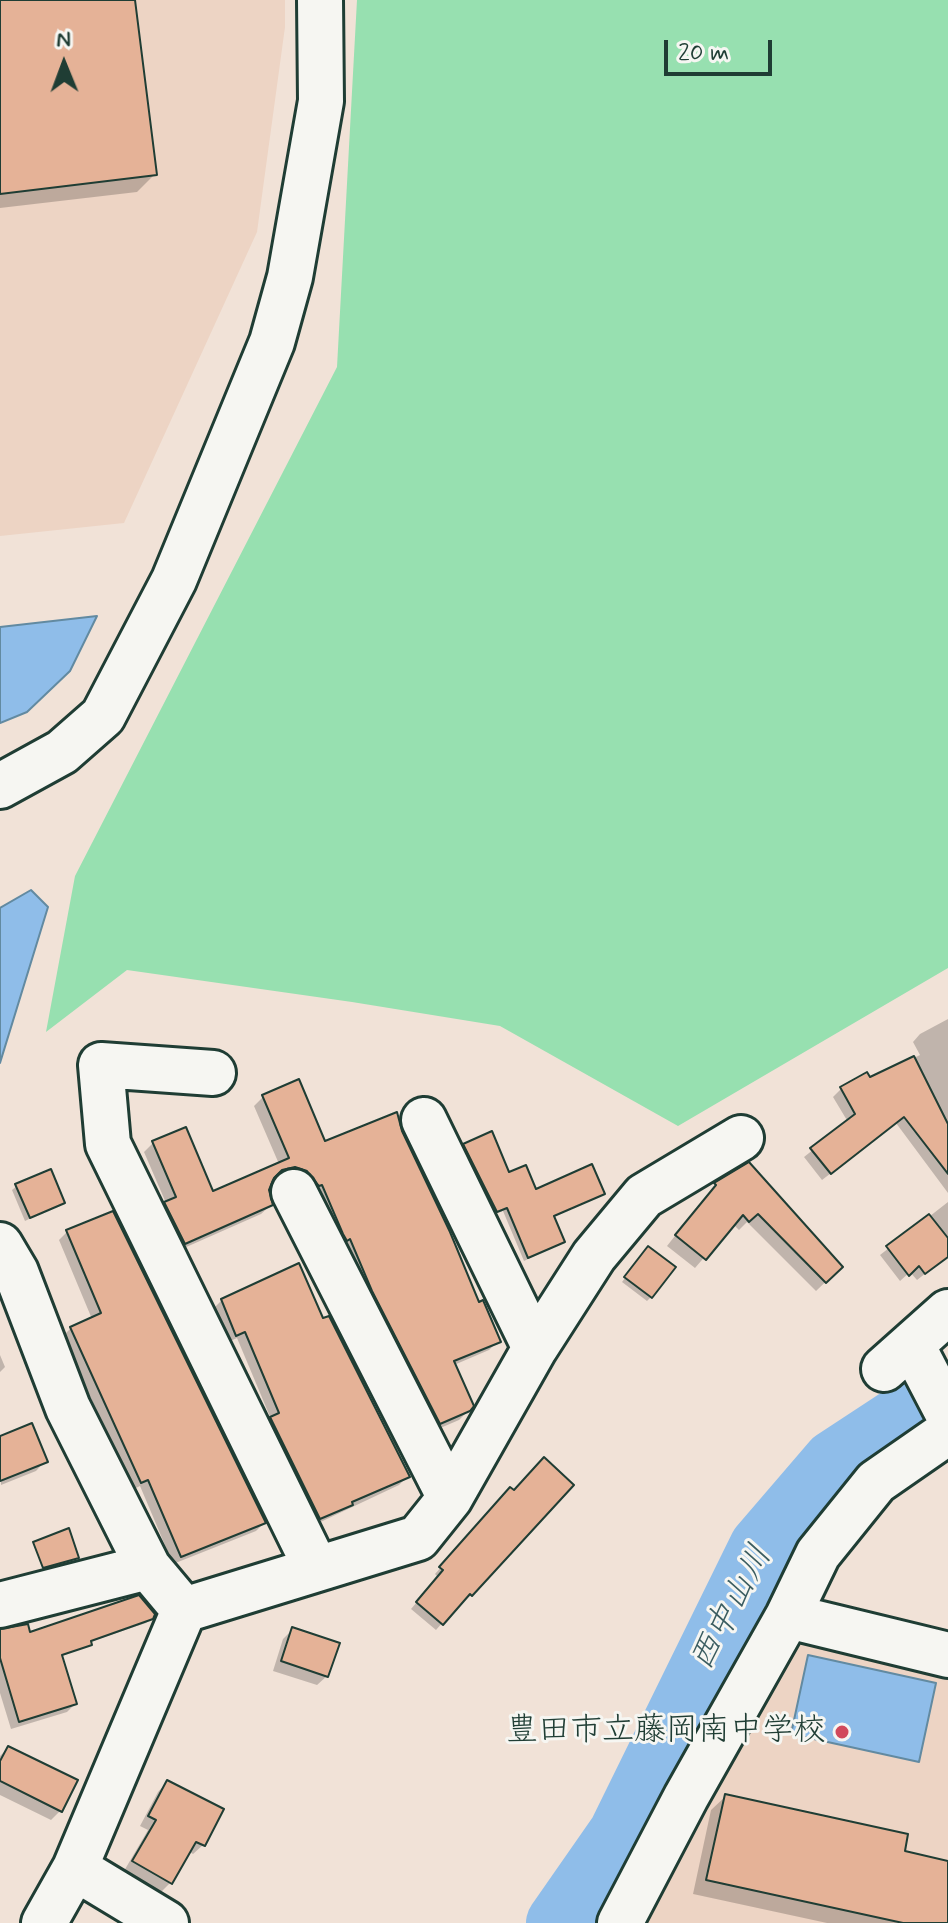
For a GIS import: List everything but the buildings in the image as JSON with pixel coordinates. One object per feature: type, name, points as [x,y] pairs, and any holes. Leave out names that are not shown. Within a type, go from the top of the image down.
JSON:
[{"type":"street","points":[[0,786],[62,752],[103,716],[174,580],[272,342],[290,277],[321,101],[320,0]]},
{"type":"street","points":[[213,1073],[101,1065],[108,1144],[316,1568]]},
{"type":"street","points":[[424,1120],[535,1348]]},
{"type":"street","points":[[44,1923],[75,1868],[184,1610],[418,1538],[450,1498],[535,1348],[594,1256],[644,1196],[741,1138]]},
{"type":"street","points":[[294,1192],[450,1498]]},
{"type":"street","points":[[0,1245],[16,1272],[68,1408],[148,1567],[184,1610]]},
{"type":"street","points":[[948,1312],[905,1358],[948,1414]]},
{"type":"street","points":[[620,1923],[686,1797],[788,1616],[818,1554],[876,1482],[948,1432]]},
{"type":"street","points":[[0,1605],[148,1567]]},
{"type":"street","points":[[788,1616],[948,1655]]},
{"type":"street","points":[[75,1868],[166,1923]]},
{"type":"shaded area","points":[[0,0],[285,0],[285,27],[257,232],[124,523],[0,536]]},
{"type":"shaded area","name":"豊田市立藤岡南中学校","points":[[796,1632],[948,1668],[948,1923],[633,1923]]},
{"type":"green space","points":[[357,0],[948,0],[948,968],[678,1126],[500,1026],[352,1002],[127,970],[46,1032],[75,876],[337,367]]},
{"type":"water","points":[[97,616],[70,671],[27,712],[0,723],[0,627]]},
{"type":"water","points":[[31,890],[48,907],[0,1063],[0,908]]},
{"type":"water","points":[[808,1655],[936,1683],[919,1762],[791,1734]]},
{"type":"waterway","name":"西中山川","points":[[558,1923],[620,1834],[761,1547],[834,1462],[933,1397],[948,1392]]},
{"type":"place","name":"豊田市立藤岡南中学校","points":[[842,1732]]}]
